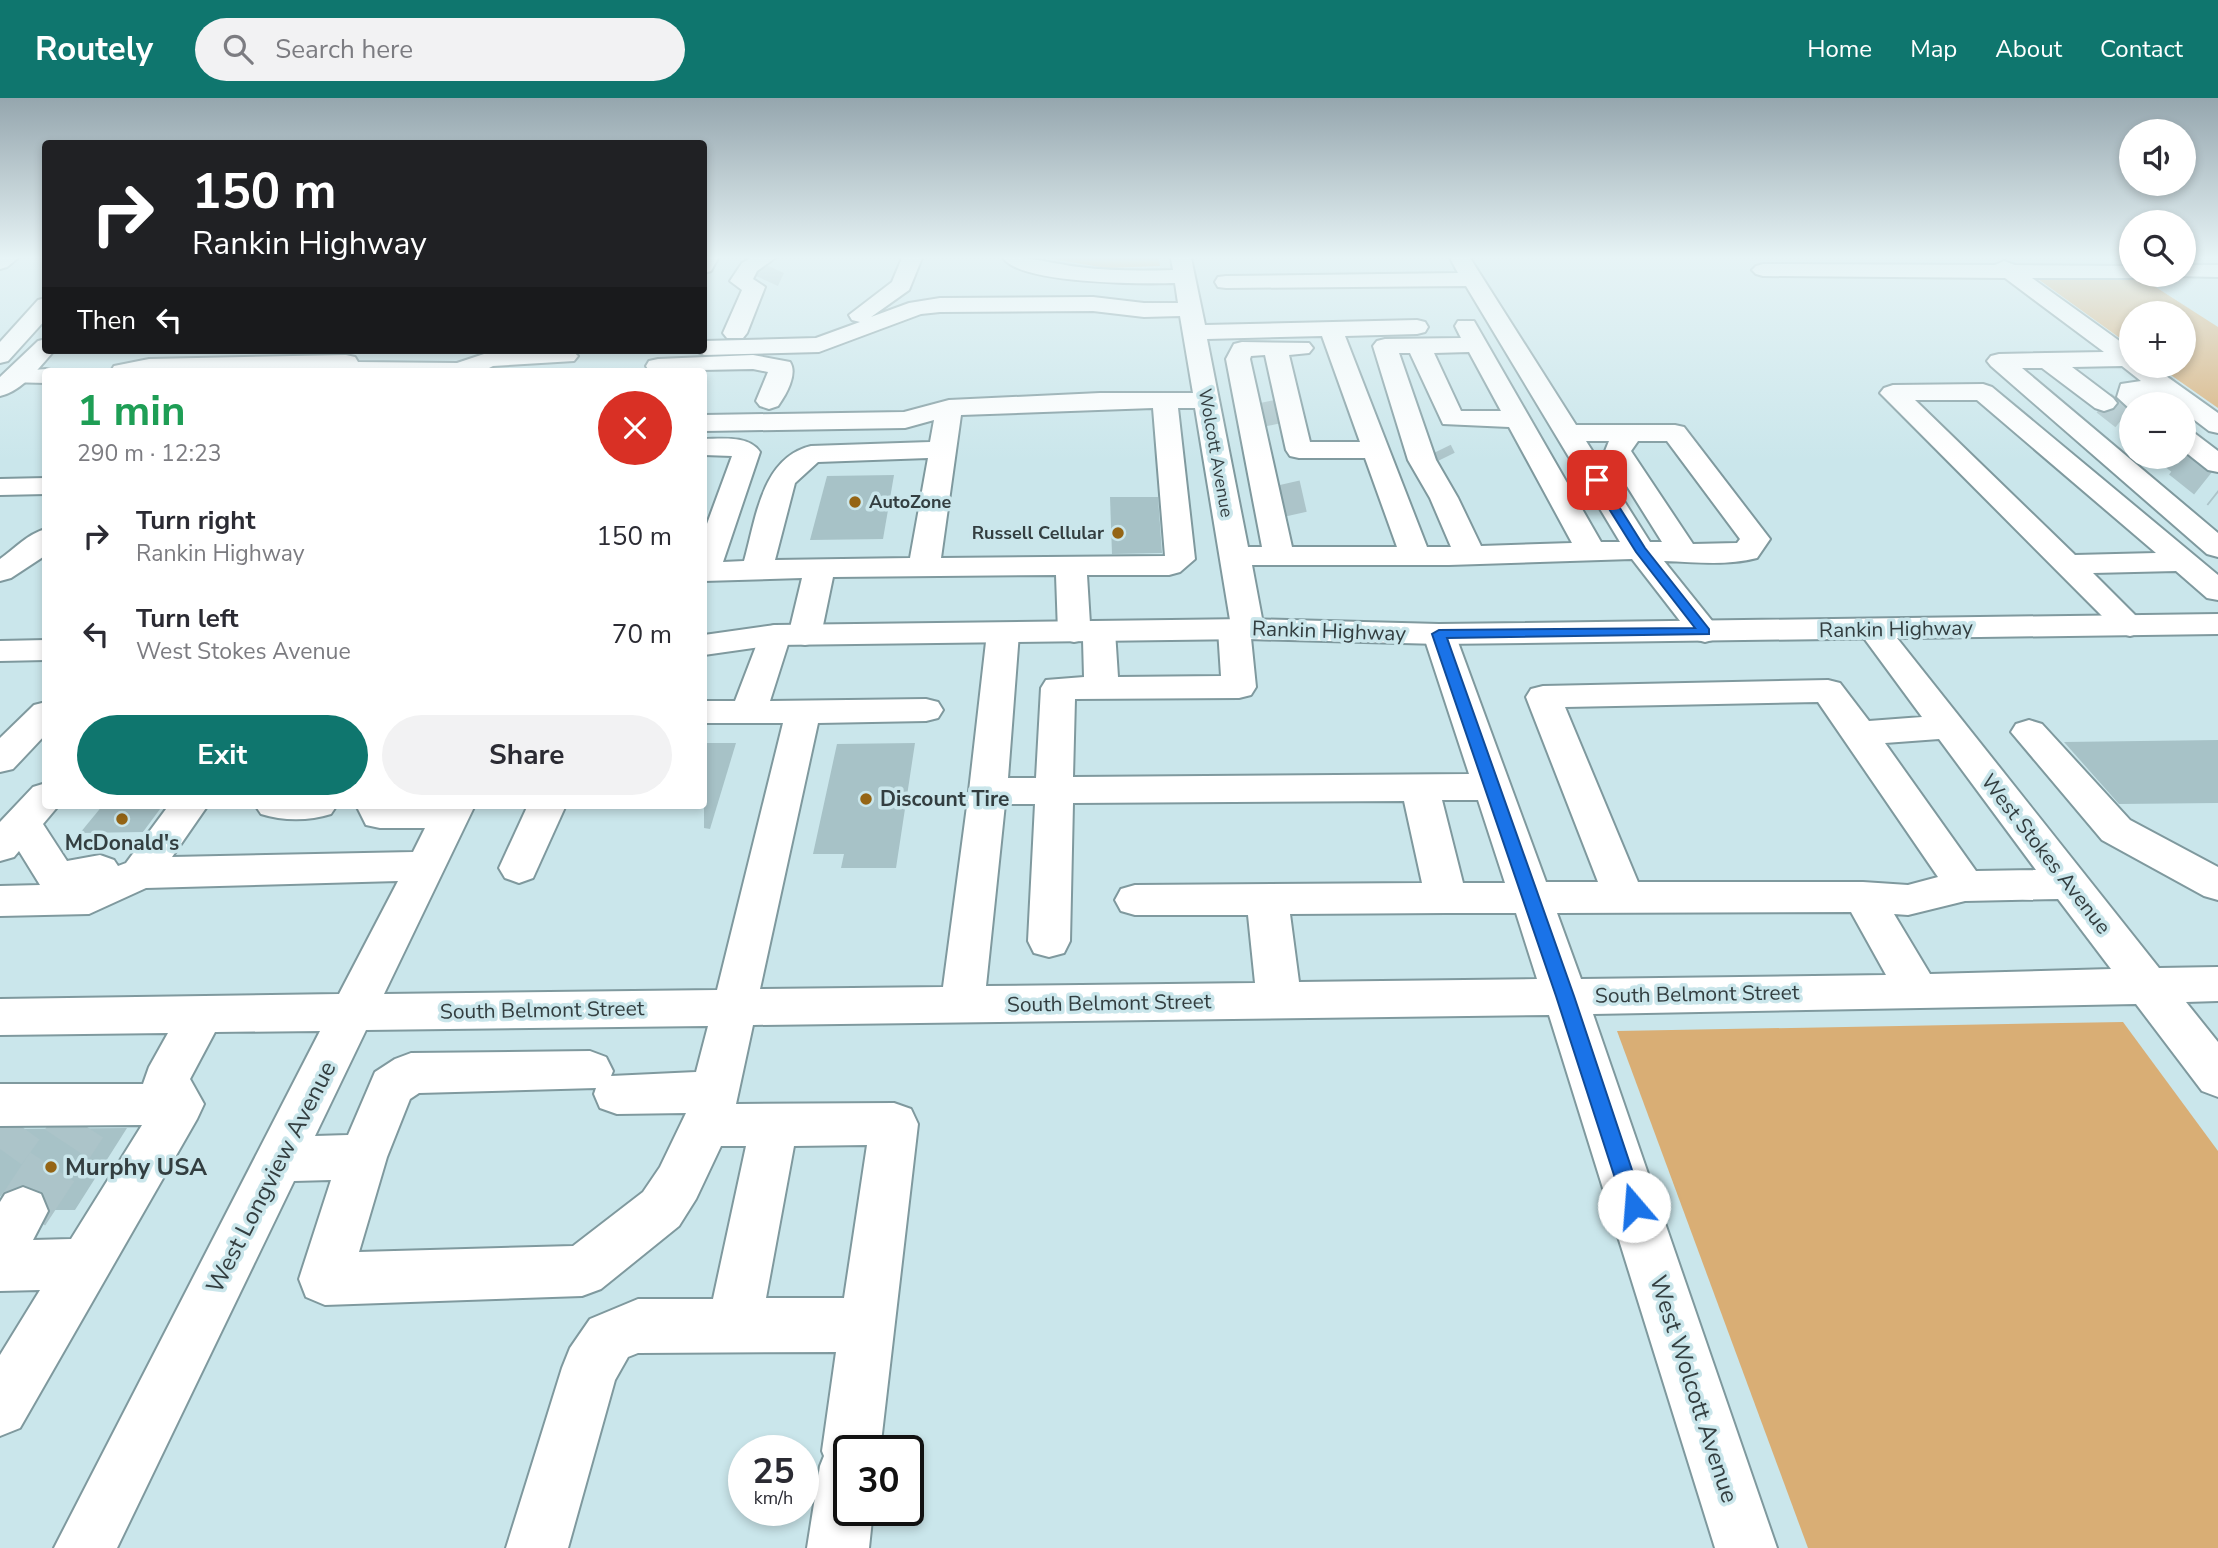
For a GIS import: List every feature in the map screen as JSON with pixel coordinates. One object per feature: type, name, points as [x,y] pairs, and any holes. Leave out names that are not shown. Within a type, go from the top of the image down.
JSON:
[{"type":"main road","points":[[0,356],[27,326]]},
{"type":"main road","points":[[734,333],[738,326]]},
{"type":"main road","points":[[707,334],[812,334],[835,326]]},
{"type":"main road","points":[[707,348],[819,345],[870,326]]},
{"type":"main road","name":"Wolcott Avenue","points":[[1101,687],[1239,687],[1241,629],[1235,556],[1193,326]]},
{"type":"main road","points":[[1234,326],[1334,339]]},
{"type":"main road","points":[[1470,555],[1422,460],[1385,346],[1419,346],[1471,336],[1503,326],[1640,550],[1705,632]]},
{"type":"main road","points":[[2083,326],[2119,352]]},
{"type":"main road","points":[[1292,547],[1238,359],[1242,349],[1264,349],[1334,339],[1471,336]]},
{"type":"main road","points":[[1471,336],[1592,552]]},
{"type":"main road","points":[[1334,339],[1415,556]]},
{"type":"main road","points":[[1419,346],[1452,419],[1522,427]]},
{"type":"main road","points":[[1264,349],[1268,414],[1284,484]]},
{"type":"main road","points":[[1264,349],[1299,450],[1376,450]]},
{"type":"main road","points":[[8,383],[42,350]]},
{"type":"main road","points":[[108,368],[120,354]]},
{"type":"main road","points":[[355,365],[379,354]]},
{"type":"main road","points":[[474,368],[489,359],[555,354]]},
{"type":"main road","points":[[543,368],[562,362],[567,354]]},
{"type":"main road","points":[[2047,360],[2104,403]]},
{"type":"main road","points":[[2119,362],[1999,361],[2218,548]]},
{"type":"main road","points":[[139,368],[202,362],[425,368]]},
{"type":"main road","points":[[659,362],[754,362],[780,368],[780,377],[769,401]]},
{"type":"main road","points":[[8,383],[42,377]]},
{"type":"main road","points":[[2153,378],[2218,425]]},
{"type":"main road","points":[[1395,380],[1415,393],[1442,454],[1438,488]]},
{"type":"main road","points":[[2130,392],[2130,389],[2164,386]]},
{"type":"main road","points":[[2130,626],[1893,393],[1983,392],[2218,591]]},
{"type":"main road","points":[[707,402],[881,400],[949,408],[1207,400]]},
{"type":"main road","points":[[707,572],[820,568],[1169,566],[1180,559],[1165,400]]},
{"type":"main road","points":[[707,423],[905,420],[949,408]]},
{"type":"main road","points":[[924,567],[949,408]]},
{"type":"main road","points":[[1492,444],[1522,427]]},
{"type":"main road","points":[[1235,556],[1292,547],[1415,556],[1640,550],[1703,554],[1746,552],[1755,539],[1675,433],[1569,433]]},
{"type":"main road","points":[[1631,433],[1619,445],[1618,451],[1682,551]]},
{"type":"main road","points":[[707,447],[743,449],[747,452],[707,564]]},
{"type":"main road","points":[[2196,447],[2218,464]]},
{"type":"main road","points":[[757,570],[781,481],[793,467],[811,454],[942,450]]},
{"type":"main road","points":[[707,468],[741,468]]},
{"type":"main road","points":[[1172,472],[1219,470]]},
{"type":"main road","points":[[0,487],[42,486]]},
{"type":"main road","points":[[0,498],[42,498]]},
{"type":"main road","points":[[0,550],[42,546]]},
{"type":"main road","points":[[0,572],[42,546]]},
{"type":"main road","points":[[2067,564],[2184,562]]},
{"type":"main road","points":[[1049,942],[1058,688],[1101,687],[1071,566]]},
{"type":"main road","points":[[749,712],[790,635],[820,568]]},
{"type":"main road","name":"Rankin Highway","points":[[707,624],[737,624],[790,635]]},
{"type":"main road","name":"Rankin Highway","points":[[707,645],[790,635],[1241,629],[1439,634],[1705,632],[2218,624]]},
{"type":"main road","points":[[0,627],[42,627]]},
{"type":"main road","name":"West Stokes Avenue","points":[[1874,630],[2218,1077]]},
{"type":"main road","points":[[962,1006],[988,791],[1003,633]]},
{"type":"main road","name":"West Wolcott Avenue","points":[[1439,634],[1565,996],[1746,1548]]},
{"type":"main road","points":[[0,651],[42,650]]},
{"type":"main road","points":[[0,660],[42,659]]},
{"type":"main road","points":[[1624,898],[1543,697],[1828,691],[1965,886]]},
{"type":"main road","points":[[707,712],[926,710]]},
{"type":"main road","points":[[803,712],[711,1108],[678,1182],[661,1209],[583,1271],[325,1279],[363,1157],[392,1086],[411,1073],[587,1079],[711,1108],[774,1125],[894,1124],[853,1435]]},
{"type":"main road","points":[[0,760],[42,717]]},
{"type":"main road","points":[[1859,733],[1949,727]]},
{"type":"main road","points":[[2029,732],[2116,830],[2218,885]]},
{"type":"main road","points":[[988,791],[1491,787]]},
{"type":"main road","points":[[1420,789],[1446,898]]},
{"type":"main road","points":[[22,822],[57,878],[124,865],[143,846],[171,809]]},
{"type":"main road","points":[[140,873],[186,809]]},
{"type":"main road","points":[[377,809],[380,815],[453,810]]},
{"type":"main road","points":[[519,868],[545,809]]},
{"type":"main road","name":"West Longview Avenue","points":[[85,1548],[453,810]]},
{"type":"main road","points":[[0,901],[89,898],[140,873],[425,866]]},
{"type":"main road","points":[[1135,900],[1863,897],[1908,900],[1965,886],[2069,884]]},
{"type":"main road","points":[[1863,897],[1918,992]]},
{"type":"main road","points":[[1267,898],[1279,1000]]},
{"type":"main road","name":"South Belmont Street","points":[[0,1017],[1918,992],[2218,984]]},
{"type":"main road","points":[[576,1010],[587,1079]]},
{"type":"main road","points":[[180,1104],[165,1081],[202,1015]]},
{"type":"main road","points":[[16,1111],[88,1114],[180,1104]]},
{"type":"main road","points":[[0,1408],[180,1104]]},
{"type":"main road","points":[[734,1326],[774,1125]]},
{"type":"main road","points":[[280,1159],[363,1157]]},
{"type":"main road","points":[[0,1266],[85,1264]]},
{"type":"main road","points":[[537,1548],[590,1368],[609,1338],[638,1326],[867,1325]]},
{"type":"main road","points":[[838,1548],[841,1526]]},
{"type":"shaded area","points":[[2103,326],[2119,326],[2119,337]]},
{"type":"shaded area","points":[[2196,326],[2216,326],[2218,408],[2175,378],[2196,378]]},
{"type":"shaded area","points":[[2123,1022],[2218,1151],[2218,1548],[1808,1548],[1617,1031]]},
{"type":"building","name":"AutoZone","points":[[894,475],[883,539],[810,540],[827,476]]},
{"type":"building","points":[[1110,497],[1158,497],[1162,553],[1112,554]]},
{"type":"building","points":[[2218,740],[2218,803],[2119,804],[2064,742]]},
{"type":"building","points":[[707,743],[736,743],[710,829],[704,828],[704,809],[707,809]]},
{"type":"building","name":"Discount Tire","points":[[915,743],[896,868],[841,868],[844,854],[813,854],[837,744]]},
{"type":"building","name":"McDonald's","points":[[100,809],[160,809],[143,832],[80,833]]},
{"type":"building","name":"Murphy USA","points":[[127,1128],[75,1210],[50,1210],[43,1193],[24,1185],[4,1192],[0,1197],[0,1129]]},
{"type":"tunnel","points":[[1265,402],[1270,426]]},
{"type":"tunnel","points":[[2104,403],[2119,415]]},
{"type":"tunnel","points":[[1440,450],[1444,458]]},
{"type":"tunnel","points":[[2188,469],[2218,493]]},
{"type":"tunnel","points":[[1284,484],[1294,528]]},
{"type":"tunnel","points":[[23,1211],[81,1123]]},
{"type":"tunnel","points":[[0,1149],[18,1124]]},
{"type":"place","name":"AutoZone","points":[[855,502]]},
{"type":"place","name":"Russell Cellular","points":[[1118,533]]},
{"type":"place","name":"Discount Tire","points":[[866,799]]},
{"type":"place","name":"McDonald's","points":[[122,819]]},
{"type":"place","name":"Murphy USA","points":[[51,1167]]},
{"type":"route","points":[[1597,480],[1640,550],[1705,632],[1439,634],[1565,996],[1634,1206]]}]
